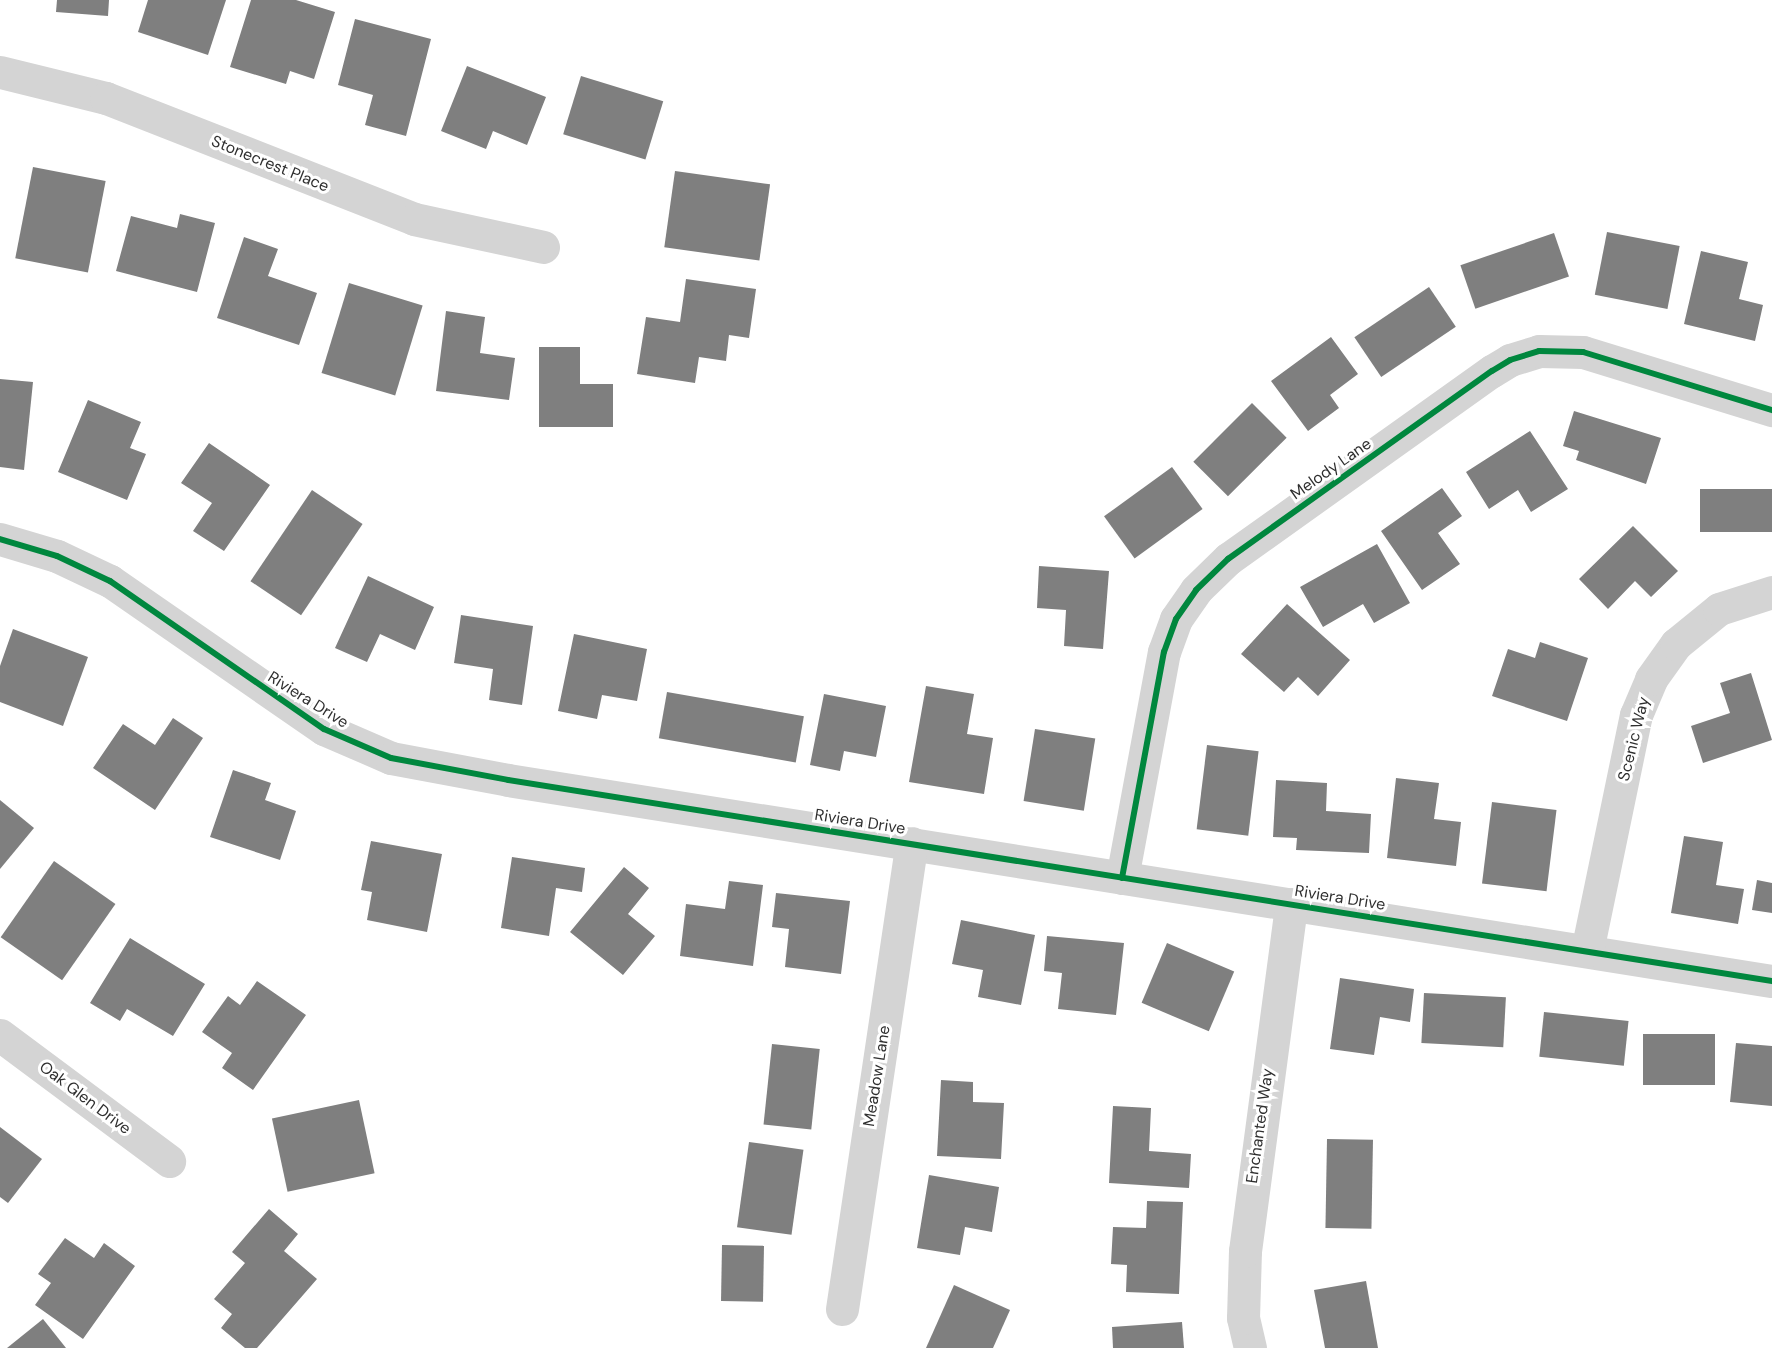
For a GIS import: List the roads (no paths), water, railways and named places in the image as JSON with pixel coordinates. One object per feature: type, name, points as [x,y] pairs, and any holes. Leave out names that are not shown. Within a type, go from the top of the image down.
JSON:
[{"type":"street","name":"Stonecrest Place","points":[[0,72],[106,98],[414,219],[543,247]]},
{"type":"street","name":"Melody Lane","points":[[1122,878],[1164,652],[1176,619],[1196,590],[1228,559],[1492,371],[1510,360],[1539,351],[1583,352],[1772,410]]},
{"type":"street","name":"Riviera Drive","points":[[0,539],[57,556],[110,581],[324,729],[391,758],[508,780],[1772,981]]},
{"type":"street","name":"Scenic Way","points":[[1587,951],[1636,715],[1651,680],[1676,644],[1719,609],[1772,592]]},
{"type":"street","name":"Meadow Lane","points":[[842,1309],[912,843]]},
{"type":"street","name":"Enchanted Way","points":[[1250,1348],[1242,1289],[1247,1228],[1291,904]]},
{"type":"street","name":"Oak Glen Drive","points":[[0,1035],[169,1161]]}]
